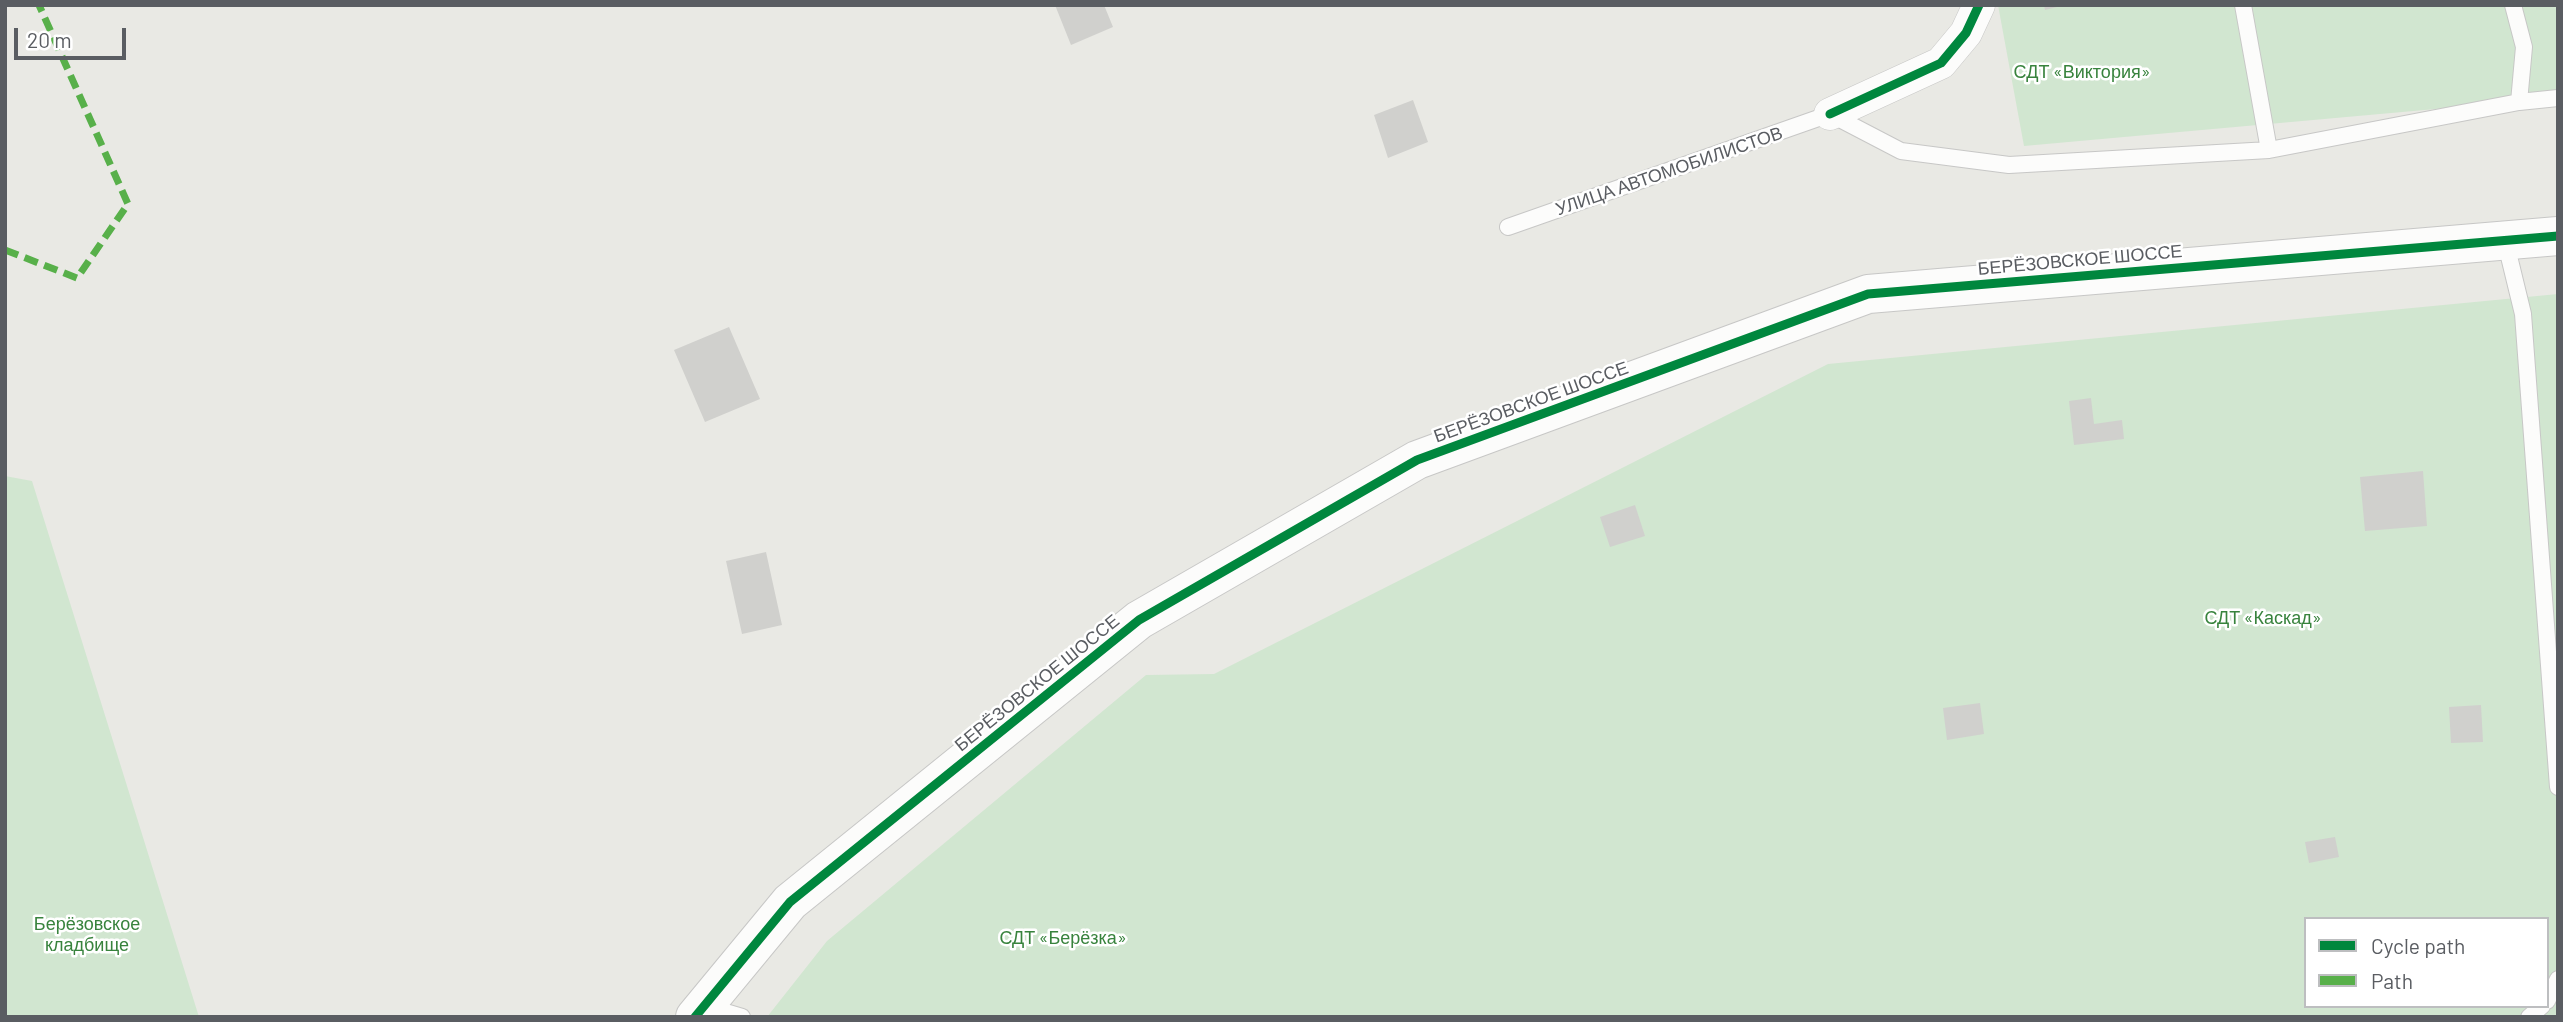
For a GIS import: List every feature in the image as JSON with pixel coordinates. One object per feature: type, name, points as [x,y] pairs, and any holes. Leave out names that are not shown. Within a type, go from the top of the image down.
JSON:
[{"type":"street","points":[[1830,114],[1941,63],[1966,33],[1979,5]]},
{"type":"street","name":"БЕРЁЗОВСКОЕ ШОССЕ","points":[[700,1011],[790,902],[1139,621],[1417,460],[1868,294],[2558,236]]},
{"type":"lane","points":[[2244,5],[2269,149]]},
{"type":"lane","points":[[2513,5],[2524,47],[2519,102]]},
{"type":"lane","points":[[1830,114],[1901,151],[2008,165],[2269,149],[2519,102],[2558,98]]},
{"type":"lane","name":"УЛИЦА АВТОМОБИЛИСТОВ","points":[[1508,227],[1830,114]]},
{"type":"lane","points":[[2505,240],[2523,314],[2558,787]]},
{"type":"lane","points":[[2549,997],[2558,979]]},
{"type":"lane","points":[[700,1011],[742,1017]]},
{"type":"green space","name":"СДТ «Виктория»","points":[[1998,5],[2558,5],[2558,98],[2024,146]]},
{"type":"green space","name":"СДТ «Каскад»","points":[[2558,294],[2558,1017],[767,1017],[827,941],[1146,675],[1214,674],[1828,364]]},
{"type":"green space","name":"Берёзовское кладбище","points":[[5,476],[32,481],[199,1017],[5,1017]]},
{"type":"building","points":[[1055,5],[1104,5],[1113,27],[1071,45]]},
{"type":"building","points":[[2044,5],[2061,5],[2061,6],[2045,10]]},
{"type":"building","points":[[1413,100],[1428,142],[1388,158],[1374,115]]},
{"type":"building","points":[[729,327],[760,399],[705,422],[674,350]]},
{"type":"building","points":[[2091,398],[2094,424],[2122,420],[2124,439],[2074,445],[2069,401]]},
{"type":"building","points":[[2423,471],[2427,526],[2365,531],[2360,477]]},
{"type":"building","points":[[1635,505],[1645,536],[1610,547],[1600,517]]},
{"type":"building","points":[[766,552],[782,625],[742,634],[726,561]]},
{"type":"building","points":[[1980,703],[1984,734],[1947,740],[1943,708]]},
{"type":"building","points":[[2481,705],[2483,742],[2451,743],[2449,707]]},
{"type":"building","points":[[2335,837],[2339,857],[2309,863],[2305,842]]},
{"type":"marked path","points":[[5,250],[77,278],[128,204],[39,5]]},
{"type":"cycle path","points":[[1830,114],[1941,63],[1966,33],[1979,5]]},
{"type":"cycle path","points":[[695,1017],[790,902],[1139,620],[1417,460],[1868,294],[2558,236]]},
{"type":"park label","name":"СДТ «Берёзка»","points":[[1063,938]]}]
